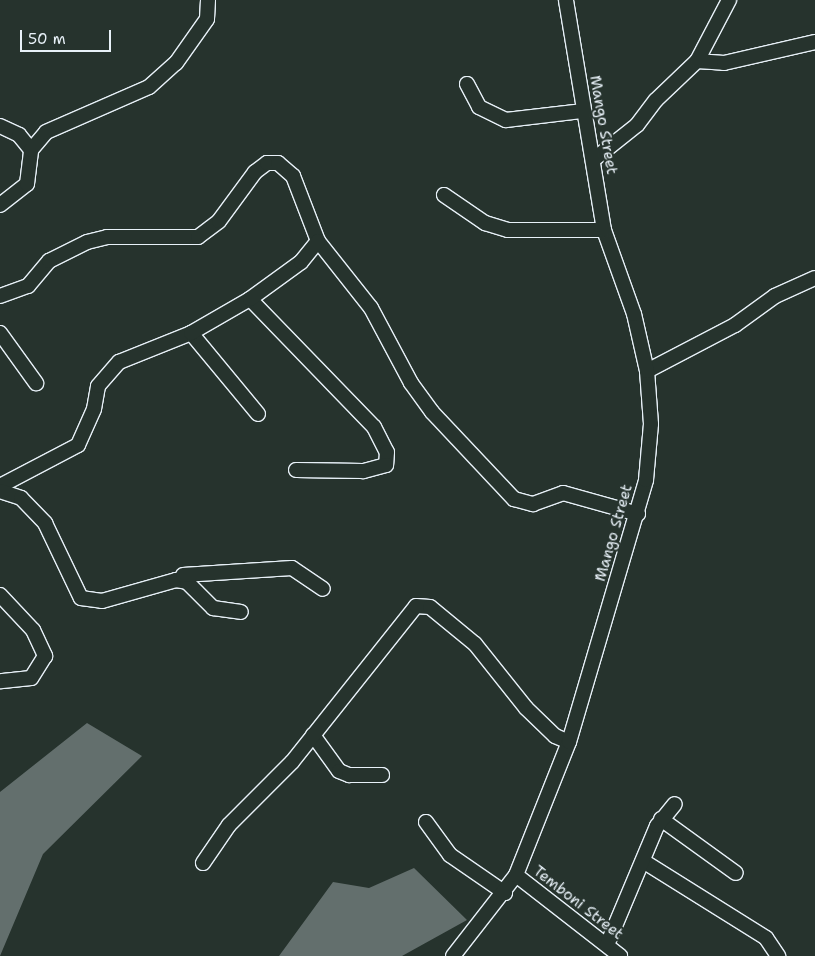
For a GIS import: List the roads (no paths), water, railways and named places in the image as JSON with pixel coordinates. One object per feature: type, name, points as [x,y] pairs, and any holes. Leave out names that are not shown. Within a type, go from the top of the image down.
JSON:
[{"type":"street","points":[[0,205],[27,184],[31,150],[46,132],[149,87],[192,41],[207,19],[208,0]]},
{"type":"street","name":"Mango Street","points":[[452,956],[505,893],[516,875],[569,742],[638,514],[651,424],[647,371],[634,314],[604,230],[566,0]]},
{"type":"street","points":[[593,160],[637,125],[656,100],[697,61],[729,0]]},
{"type":"street","points":[[697,61],[740,60],[815,42]]},
{"type":"street","points":[[468,84],[479,107],[506,120],[583,111]]},
{"type":"street","points":[[0,126],[19,135],[31,150]]},
{"type":"street","points":[[0,296],[28,286],[49,261],[87,242],[107,237],[198,237],[219,221],[255,172],[267,163],[288,169],[318,241],[371,308],[432,412],[514,499],[533,504],[563,492],[638,514]]},
{"type":"street","points":[[444,194],[486,223],[508,230],[604,230]]},
{"type":"street","points":[[0,486],[78,445],[94,409],[98,386],[120,362],[191,332],[250,300],[301,262],[318,241]]},
{"type":"street","points":[[647,371],[735,325],[775,296],[815,278]]},
{"type":"street","points":[[250,300],[374,427],[387,452],[386,465],[363,471],[296,470]]},
{"type":"street","points":[[191,332],[258,414]]},
{"type":"street","points":[[0,333],[36,383]]},
{"type":"street","points":[[0,491],[21,498],[45,523],[81,598],[110,599],[176,580],[186,582],[213,608],[240,612]]},
{"type":"street","points":[[183,575],[292,568],[323,589]]},
{"type":"street","points":[[0,595],[33,630],[45,656],[31,678],[0,681]]},
{"type":"street","points":[[203,864],[229,825],[313,736],[416,606],[430,607],[475,644],[526,708],[555,736],[569,742]]},
{"type":"street","points":[[313,736],[338,771],[349,775],[382,775]]},
{"type":"street","points":[[607,945],[660,819],[674,804]]},
{"type":"street","points":[[660,819],[736,873]]},
{"type":"street","points":[[426,822],[450,854],[505,893]]},
{"type":"street","points":[[643,861],[766,938],[778,956]]},
{"type":"street","name":"Temboni Street","points":[[516,875],[620,956]]}]
